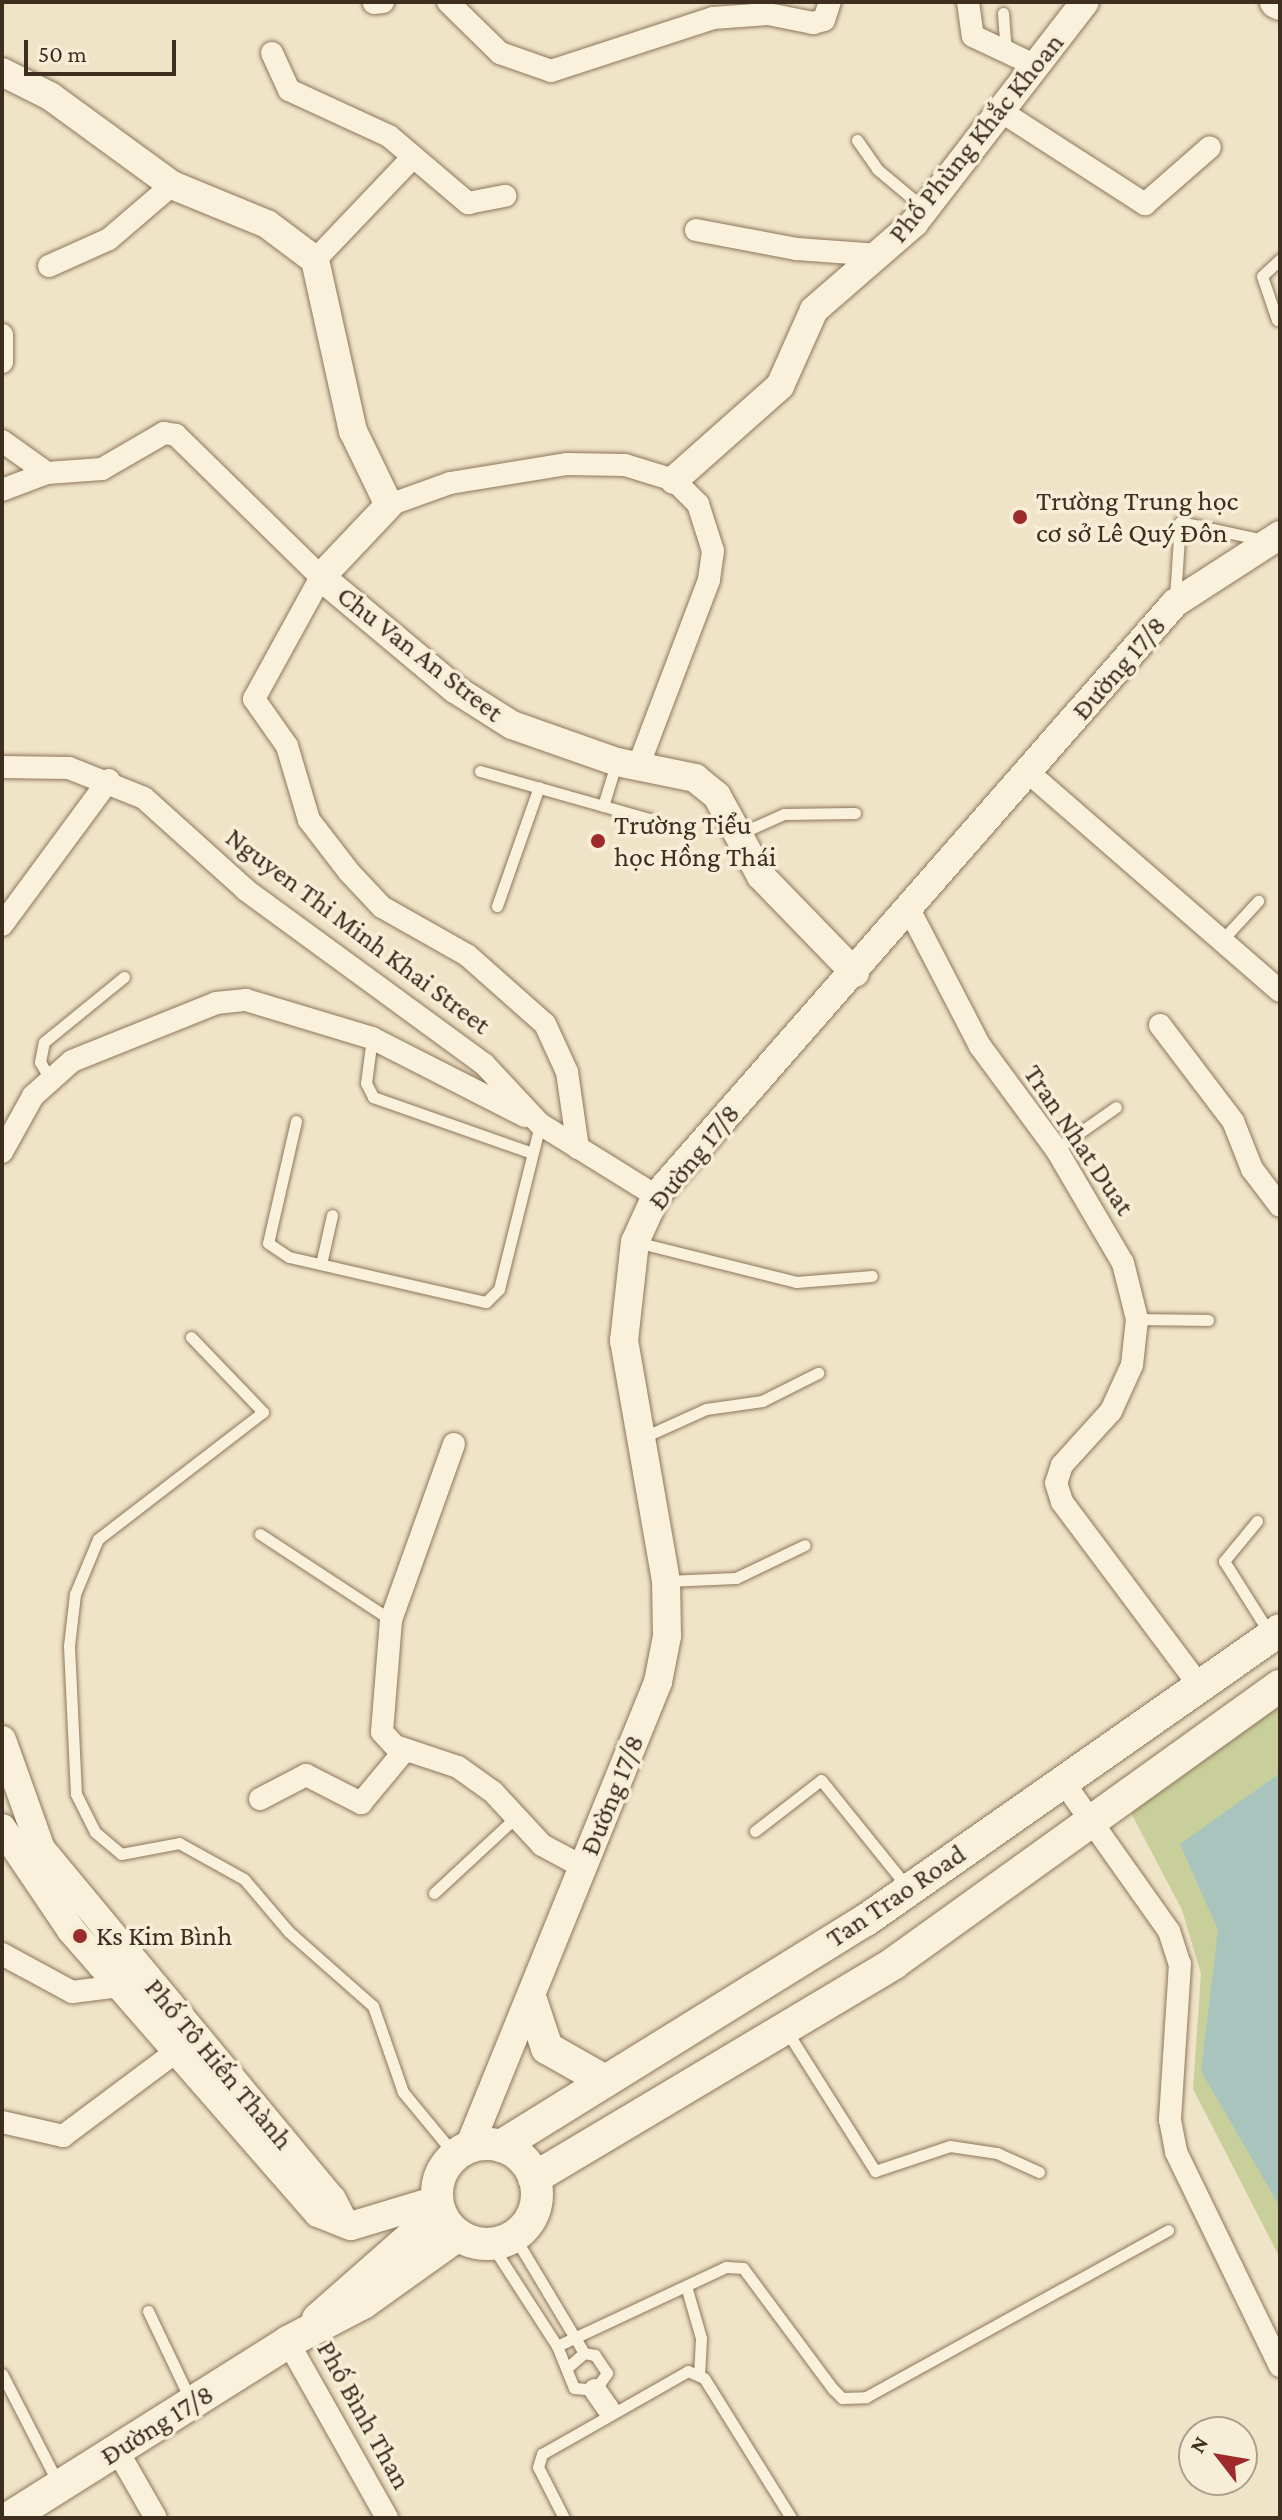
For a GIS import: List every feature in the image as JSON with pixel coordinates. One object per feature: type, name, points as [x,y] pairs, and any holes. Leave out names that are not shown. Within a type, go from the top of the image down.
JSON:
[{"type":"main road","name":"Tan Trao Road","points":[[475,2149],[605,2081],[910,1889],[1276,1633]]},
{"type":"main road","name":"Tan Trao Road","points":[[534,2178],[785,2030],[1095,1824],[1280,1686]]},
{"type":"main road","points":[[531,2000],[547,2048],[605,2081]]},
{"type":"main road","points":[[475,2149],[534,2178],[534,2211],[502,2240],[445,2216],[475,2149]]},
{"type":"main road","name":"Đường 17/8","points":[[9,2518],[297,2338],[347,2287],[445,2216]]},
{"type":"street","points":[[374,3],[383,2]]},
{"type":"street","points":[[448,2],[500,53],[551,71],[736,8],[813,23],[824,20],[830,2]]},
{"type":"street","points":[[968,2],[973,36],[1034,65]]},
{"type":"street","name":"Phố Phùng Khắc Khoan","points":[[674,480],[780,386],[814,310],[879,255],[925,209],[1085,2]]},
{"type":"street","points":[[272,53],[289,90],[362,119],[468,203],[505,196]]},
{"type":"street","points":[[2,72],[50,96],[172,185],[267,224],[315,260],[353,431],[389,505],[450,483],[567,464],[625,465],[674,480],[698,504],[713,551],[628,764]]},
{"type":"street","points":[[999,110],[1145,204],[1210,147]]},
{"type":"street","points":[[315,260],[413,157]]},
{"type":"street","points":[[49,266],[121,231],[172,185]]},
{"type":"street","points":[[696,230],[783,248],[879,255]]},
{"type":"street","points":[[2,335],[2,362]]},
{"type":"street","points":[[2,490],[47,473],[102,469],[164,433],[176,435],[321,577],[254,699],[287,746],[309,820],[349,872],[382,907],[467,955],[545,1024],[567,1072],[578,1148]]},
{"type":"street","points":[[2,441],[47,473]]},
{"type":"street","name":"Chu Van An Street","points":[[389,505],[321,577],[455,689],[512,725],[628,764],[695,778],[717,796],[738,835],[783,903],[855,973]]},
{"type":"street","name":"Đường 17/8","points":[[475,2149],[658,1682],[666,1581],[624,1341],[635,1242],[656,1196],[910,911],[1175,603],[1273,538]]},
{"type":"street","name":"Nguyen Thi Minh Khai Street","points":[[2,767],[69,768],[109,780],[144,798],[246,890],[484,1064],[540,1124],[656,1196]]},
{"type":"street","points":[[1029,773],[1280,991]]},
{"type":"street","points":[[2,925],[109,780]]},
{"type":"street","name":"Tran Nhat Duat","points":[[910,911],[980,1046],[1056,1149],[1123,1263],[1137,1319],[1132,1365],[1111,1411],[1062,1465],[1056,1483],[1062,1502],[1199,1685]]},
{"type":"street","points":[[2,1152],[49,1077],[216,1003],[292,1008],[372,1038],[540,1124]]},
{"type":"street","points":[[1160,1025],[1233,1121],[1252,1169],[1280,1206]]},
{"type":"street","points":[[454,1444],[391,1620],[382,1732],[405,1750],[458,1767],[542,1845],[583,1867]]},
{"type":"street","name":"Phố Tô Hiến Thành","points":[[2,1740],[41,1849],[135,1984],[177,2051],[318,2213],[344,2223]]},
{"type":"street","points":[[260,1799],[306,1775],[361,1803],[405,1750]]},
{"type":"street","points":[[1062,1780],[1169,1931],[1180,1964],[1170,2120],[1176,2152],[1280,2366]]},
{"type":"street","name":"Phố Tô Hiến Thành","points":[[2,1828],[71,1930],[135,1984],[332,2199],[344,2223]]},
{"type":"street","points":[[2,1954],[38,1980],[72,1992],[135,1984]]},
{"type":"street","points":[[2,2122],[63,2136],[177,2051]]},
{"type":"street","points":[[344,2223],[445,2216]]},
{"type":"street","name":"Phố Bình Than","points":[[297,2338],[387,2518]]},
{"type":"street","points":[[595,2390],[609,2410]]},
{"type":"street","points":[[117,2450],[156,2518]]},
{"type":"lane","points":[[1003,13],[1006,54]]},
{"type":"lane","points":[[857,140],[877,169],[925,209]]},
{"type":"lane","points":[[1277,320],[1262,276],[1280,259]]},
{"type":"lane","points":[[1175,603],[1180,522],[1273,538]]},
{"type":"lane","points":[[603,806],[628,764]]},
{"type":"lane","points":[[480,771],[650,819]]},
{"type":"lane","points":[[497,906],[539,787]]},
{"type":"lane","points":[[738,835],[784,814],[855,813]]},
{"type":"lane","points":[[1223,939],[1258,901]]},
{"type":"lane","points":[[49,1077],[40,1062],[44,1042],[124,977]]},
{"type":"lane","points":[[372,1038],[366,1083],[373,1097],[529,1152]]},
{"type":"lane","points":[[1056,1149],[1116,1107]]},
{"type":"lane","points":[[296,1121],[268,1243],[321,1264],[486,1302],[499,1289],[529,1152],[540,1124]]},
{"type":"lane","points":[[321,1264],[332,1215]]},
{"type":"lane","points":[[635,1242],[796,1282],[872,1276]]},
{"type":"lane","points":[[1137,1319],[1208,1320]]},
{"type":"lane","points":[[191,1337],[263,1412],[98,1539],[75,1594],[69,1646],[76,1794],[95,1832],[121,1854],[179,1843],[244,1879],[289,1932],[373,2006],[403,2092],[475,2149]]},
{"type":"lane","points":[[639,1439],[706,1409],[762,1401],[818,1373]]},
{"type":"lane","points":[[1257,1521],[1224,1561],[1276,1633]]},
{"type":"lane","points":[[260,1534],[391,1620]]},
{"type":"lane","points":[[666,1581],[736,1578],[805,1545]]},
{"type":"lane","points":[[755,1831],[821,1780],[910,1889]]},
{"type":"lane","points":[[434,1893],[515,1818]]},
{"type":"lane","points":[[785,2030],[875,2171],[950,2146],[997,2153],[1039,2172]]},
{"type":"lane","points":[[557,2346],[726,2267],[753,2275],[833,2389],[853,2399],[1168,2230]]},
{"type":"lane","points":[[502,2240],[576,2337],[584,2353]]},
{"type":"lane","points":[[502,2240],[568,2367],[574,2388],[595,2390],[607,2373],[595,2355],[584,2353]]},
{"type":"lane","points":[[686,2286],[701,2338],[699,2375],[791,2518]]},
{"type":"lane","points":[[148,2311],[192,2403]]},
{"type":"lane","points":[[568,2367],[584,2353]]},
{"type":"lane","points":[[564,2518],[538,2462],[609,2410],[688,2371],[699,2375]]},
{"type":"lane","points":[[2,2374],[59,2486]]},
{"type":"green space","points":[[1280,1706],[1280,2258],[1193,2089],[1201,1974],[1182,1910],[1131,1813]]},
{"type":"water","points":[[1280,1773],[1280,2207],[1201,2071],[1218,1930],[1180,1844]]},
{"type":"place","name":"Trường Trung học cơ sở Lê Quý Đôn","points":[[1020,517]]},
{"type":"place","name":"Trường Tiểu học Hồng Thái","points":[[598,841]]},
{"type":"place","name":"Ks Kim Bình","points":[[80,1936]]}]
